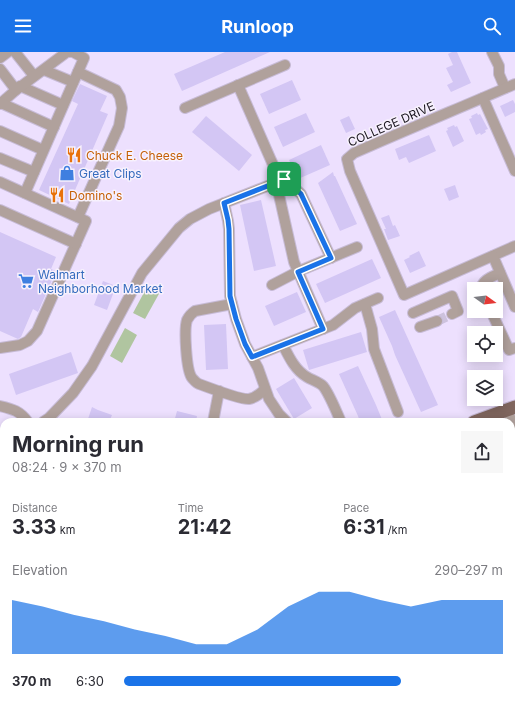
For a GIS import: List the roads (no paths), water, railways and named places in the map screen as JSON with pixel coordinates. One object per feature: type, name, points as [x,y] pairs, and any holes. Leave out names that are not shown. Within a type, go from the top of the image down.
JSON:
[{"type":"main road","points":[[487,418],[504,413]]},
{"type":"street","points":[[0,58],[8,52]]},
{"type":"street","points":[[15,52],[34,76]]},
{"type":"street","points":[[25,193],[54,127],[73,82],[87,55],[67,52],[0,103],[54,127]]},
{"type":"street","points":[[492,52],[499,66],[499,74],[504,88]]},
{"type":"street","points":[[185,108],[285,65]]},
{"type":"street","points":[[0,69],[18,88],[63,105]]},
{"type":"street","points":[[44,70],[73,82]]},
{"type":"street","points":[[0,348],[20,345],[28,341],[37,331],[76,244],[82,219],[119,126],[122,108],[120,97],[116,90],[78,72]]},
{"type":"street","name":"COLLEGE DRIVE","points":[[493,256],[404,295],[350,171],[347,158],[354,153],[515,84]]},
{"type":"street","points":[[238,85],[274,167],[301,194],[331,258]]},
{"type":"street","points":[[483,98],[515,171]]},
{"type":"street","points":[[0,131],[44,150]]},
{"type":"street","points":[[0,158],[34,172]]},
{"type":"street","points":[[50,418],[73,393],[92,366],[142,273],[178,228],[190,219],[209,209],[270,185],[283,177]]},
{"type":"street","points":[[283,177],[279,195],[294,262],[323,329]]},
{"type":"street","points":[[0,182],[82,219]]},
{"type":"street","points":[[224,203],[229,229],[230,296],[236,319],[245,344],[258,368],[269,399],[283,418]]},
{"type":"street","points":[[0,210],[76,244]]},
{"type":"street","points":[[515,246],[493,256],[515,307]]},
{"type":"street","points":[[272,285],[298,272],[357,247]]},
{"type":"street","points":[[484,282],[500,273]]},
{"type":"street","points":[[413,313],[452,296],[458,311],[452,314]]},
{"type":"street","points":[[252,357],[333,325],[355,308],[378,298]]},
{"type":"street","points":[[232,304],[195,311],[190,314],[187,320],[185,336],[189,371],[197,383],[241,398],[249,399],[265,389]]},
{"type":"street","points":[[365,304],[372,328],[374,349],[398,412]]},
{"type":"street","points":[[494,318],[509,350],[515,348]]},
{"type":"street","points":[[420,327],[437,321]]},
{"type":"street","points":[[283,345],[298,370],[322,385],[326,390],[340,418]]},
{"type":"street","points":[[214,418],[219,391]]},
{"type":"street","points":[[0,406],[12,409],[25,418]]},
{"type":"tunnel","points":[[437,321],[452,314]]},
{"type":"place","name":"Chuck E. Cheese","points":[[74,155]]},
{"type":"place","name":"Great Clips","points":[[67,173]]},
{"type":"place","name":"Domino's","points":[[57,195]]},
{"type":"place","name":"Walmart Neighborhood Market","points":[[26,281]]}]
